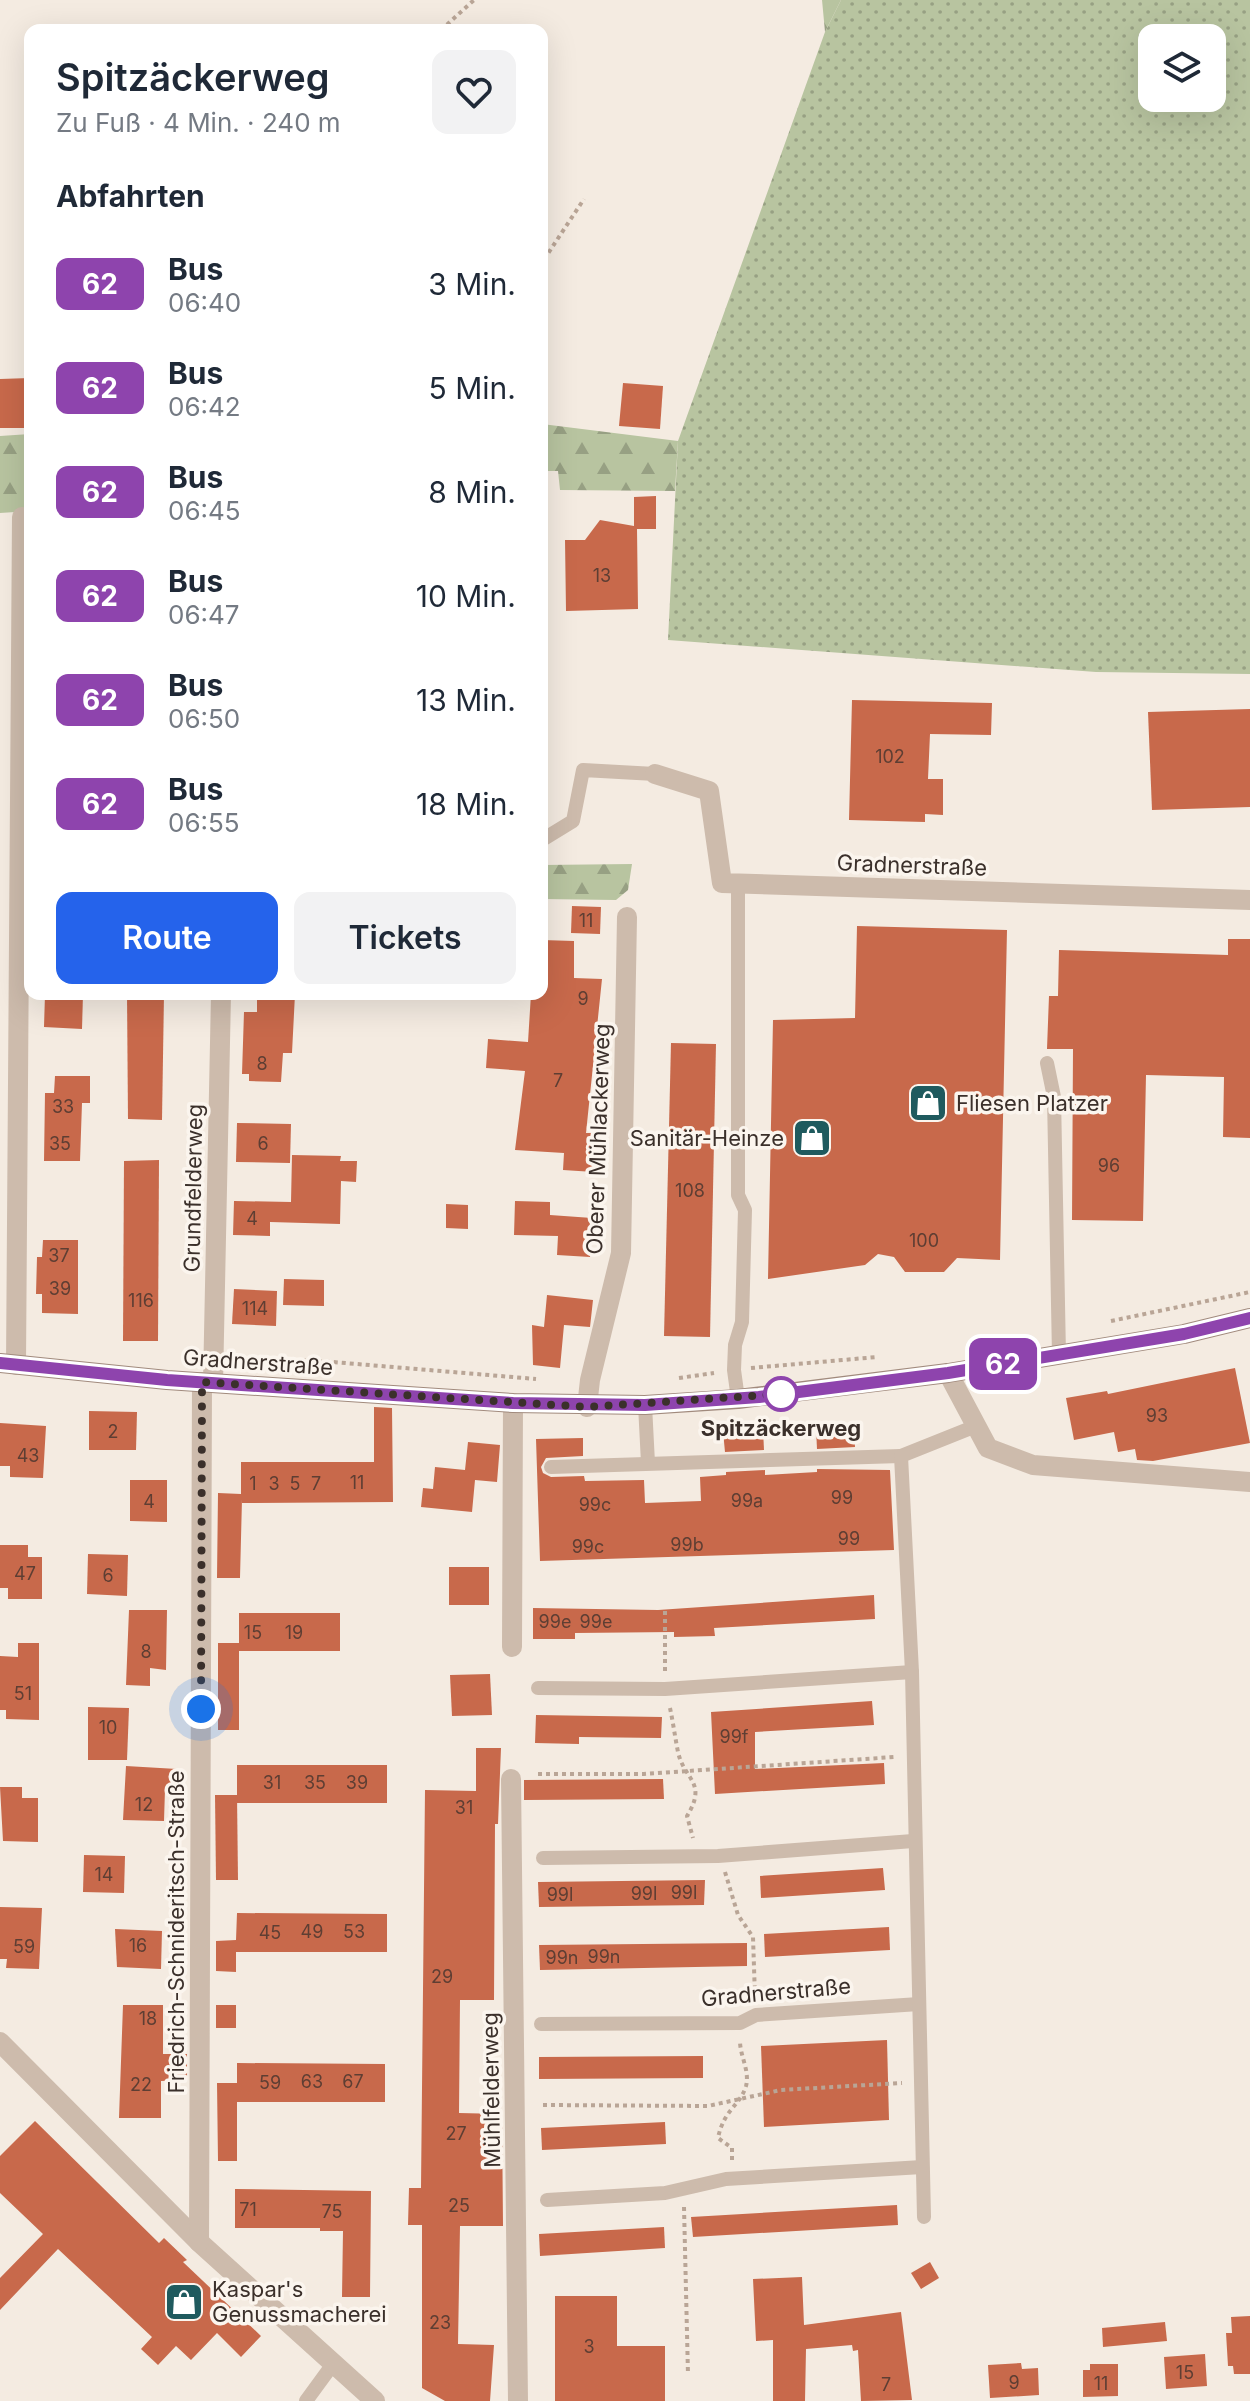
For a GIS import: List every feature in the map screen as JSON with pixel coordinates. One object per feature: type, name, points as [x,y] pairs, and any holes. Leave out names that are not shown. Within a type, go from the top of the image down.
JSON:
[{"type":"main road","name":"Gradnerstraße","points":[[8,1364],[208,1382],[513,1403],[587,1407],[645,1405],[738,1399],[948,1373],[1184,1334],[1250,1318]]},
{"type":"street","points":[[8,1364],[22,517]]},
{"type":"street","points":[[655,774],[709,791],[722,883],[738,884]]},
{"type":"street","name":"Gradnerstraße","points":[[738,884],[1250,900]]},
{"type":"street","name":"Oberer Mühlackerweg","points":[[587,1407],[590,1380],[621,1253],[627,917]]},
{"type":"street","name":"Grundfelderweg","points":[[208,1382],[221,1000]]},
{"type":"street","points":[[948,1373],[988,1448],[1033,1465],[1250,1482]]},
{"type":"street","name":"Friedrich-Schnideritsch-Straße","points":[[199,2242],[208,1382]]},
{"type":"street","points":[[512,1647],[513,1403]]},
{"type":"street","name":"Mühlfelderweg","points":[[511,1779],[518,2401]]},
{"type":"street","points":[[0,2042],[199,2242],[375,2401]]},
{"type":"lane","points":[[548,836],[573,821],[583,770],[655,774]]},
{"type":"lane","points":[[738,884],[738,1195],[745,1210],[742,1322],[735,1345],[734,1370],[738,1399]]},
{"type":"lane","points":[[1047,1063],[1054,1097],[1059,1355]]},
{"type":"lane","points":[[645,1405],[648,1463]]},
{"type":"lane","points":[[551,1467],[901,1456],[976,1426]]},
{"type":"lane","points":[[901,1456],[912,1672],[913,1841],[924,2217]]},
{"type":"lane","points":[[538,1688],[665,1689],[912,1672]]},
{"type":"lane","points":[[543,1858],[718,1856],[913,1841]]},
{"type":"lane","name":"Gradnerstraße","points":[[541,2024],[740,2023],[756,2015],[919,2004]]},
{"type":"lane","points":[[547,2200],[682,2189],[726,2179],[922,2167]]},
{"type":"lane","points":[[306,2401],[333,2364]]},
{"type":"path","points":[[448,24],[474,0]]},
{"type":"path","points":[[548,253],[584,199]]},
{"type":"path","points":[[1104,1322],[1250,1292]]},
{"type":"path","points":[[673,1379],[880,1356]]},
{"type":"path","points":[[270,1364],[325,1361],[525,1376],[549,1383]]},
{"type":"path","points":[[665,1611],[665,1689],[678,1754],[697,1796],[687,1816],[696,1856]]},
{"type":"path","points":[[538,1774],[687,1770],[913,1756]]},
{"type":"path","points":[[718,1856],[738,1915],[753,1937],[756,2015]]},
{"type":"path","points":[[726,2179],[732,2148],[718,2138],[722,2118],[745,2087],[740,2023]]},
{"type":"path","points":[[543,2105],[708,2106],[781,2090],[920,2082]]},
{"type":"path","points":[[682,2189],[688,2271],[688,2375]]},
{"type":"green space","points":[[822,0],[841,0],[825,32]]},
{"type":"green space","points":[[841,0],[1250,0],[1250,674],[1096,672],[668,640],[678,441],[825,32]]},
{"type":"green space","points":[[548,425],[678,441],[675,491],[560,490],[558,471],[548,471]]},
{"type":"green space","points":[[24,434],[24,511],[0,513],[0,436]]},
{"type":"green space","points":[[632,864],[628,890],[616,900],[548,899],[548,865]]},
{"type":"building","points":[[24,378],[24,428],[0,428],[0,379]]},
{"type":"building","points":[[623,383],[663,386],[660,429],[619,426]]},
{"type":"building","points":[[656,496],[656,529],[637,529],[638,609],[566,611],[565,540],[585,540],[600,520],[634,526],[634,497]]},
{"type":"building","points":[[852,700],[992,703],[991,735],[930,734],[928,779],[943,779],[943,815],[925,814],[925,822],[849,820]]},
{"type":"building","points":[[1250,709],[1250,807],[1152,810],[1148,712]]},
{"type":"building","points":[[572,906],[601,907],[600,934],[571,933]]},
{"type":"building","name":"Fliesen Platzer","points":[[857,926],[1007,930],[1000,1260],[957,1258],[944,1272],[905,1272],[894,1257],[878,1254],[865,1265],[768,1279],[773,1020],[855,1018]]},
{"type":"building","points":[[1228,939],[1250,939],[1250,1138],[1223,1137],[1224,1077],[1146,1075],[1143,1221],[1072,1220],[1073,1049],[1047,1049],[1049,996],[1058,996],[1059,950],[1228,955]]},
{"type":"building","points":[[548,940],[574,941],[574,978],[602,979],[586,1133],[596,1133],[594,1172],[563,1170],[564,1153],[515,1150],[525,1071],[486,1068],[488,1039],[528,1042],[531,1000],[548,1000]]},
{"type":"building","points":[[45,1000],[83,1000],[82,1029],[44,1027]]},
{"type":"building","points":[[127,1000],[164,1000],[162,1120],[128,1119]]},
{"type":"building","points":[[257,1000],[295,1000],[292,1053],[283,1053],[281,1082],[249,1081],[249,1074],[242,1074],[244,1012],[257,1012]]},
{"type":"building","points":[[671,1043],[716,1044],[710,1337],[664,1336]]},
{"type":"building","points":[[55,1076],[90,1076],[90,1103],[82,1103],[80,1161],[44,1161],[45,1093],[54,1093]]},
{"type":"building","points":[[237,1123],[291,1124],[290,1163],[236,1162]]},
{"type":"building","points":[[292,1155],[341,1156],[340,1161],[357,1161],[356,1182],[341,1181],[340,1224],[270,1222],[270,1236],[233,1235],[234,1201],[291,1202]]},
{"type":"building","points":[[159,1160],[158,1341],[123,1341],[124,1161]]},
{"type":"building","points":[[515,1201],[550,1202],[550,1215],[592,1218],[590,1257],[557,1255],[558,1236],[514,1235]]},
{"type":"building","points":[[446,1204],[468,1205],[468,1229],[446,1228]]},
{"type":"building","points":[[43,1240],[78,1240],[78,1314],[42,1313],[42,1294],[36,1294],[37,1257],[42,1257]]},
{"type":"building","points":[[284,1279],[324,1280],[324,1306],[283,1305]]},
{"type":"building","points":[[234,1289],[277,1291],[276,1326],[232,1324]]},
{"type":"building","points":[[547,1295],[593,1300],[590,1327],[564,1325],[560,1368],[533,1365],[532,1325],[544,1327]]},
{"type":"building","points":[[1235,1368],[1250,1443],[1153,1461],[1137,1460],[1135,1449],[1118,1452],[1114,1432],[1074,1440],[1066,1398],[1107,1391],[1108,1394]]},
{"type":"building","points":[[374,1407],[392,1408],[393,1502],[242,1503],[242,1499],[240,1578],[217,1578],[218,1493],[241,1494],[241,1462],[374,1462]]},
{"type":"building","points":[[89,1411],[137,1412],[136,1450],[89,1450]]},
{"type":"building","points":[[0,1423],[46,1426],[43,1478],[10,1477],[10,1466],[0,1466]]},
{"type":"building","points":[[816,1428],[854,1428],[855,1447],[817,1449]]},
{"type":"building","points":[[763,1429],[764,1450],[725,1452],[723,1431]]},
{"type":"building","points":[[583,1438],[583,1456],[546,1458],[541,1467],[543,1473],[551,1477],[584,1476],[585,1481],[644,1480],[645,1503],[701,1501],[700,1477],[726,1475],[726,1472],[765,1470],[765,1475],[817,1472],[817,1469],[890,1470],[894,1550],[540,1561],[536,1439]]},
{"type":"building","points":[[468,1442],[500,1445],[497,1482],[475,1480],[472,1512],[421,1507],[423,1488],[433,1489],[435,1467],[465,1470]]},
{"type":"building","points":[[130,1480],[167,1480],[167,1522],[130,1521]]},
{"type":"building","points":[[0,1545],[28,1545],[28,1557],[42,1557],[42,1599],[8,1599],[8,1588],[0,1588]]},
{"type":"building","points":[[88,1554],[128,1555],[127,1596],[87,1594]]},
{"type":"building","points":[[449,1567],[489,1567],[489,1605],[449,1605]]},
{"type":"building","points":[[874,1595],[875,1619],[714,1628],[715,1636],[674,1637],[674,1632],[575,1633],[575,1639],[533,1639],[533,1608],[658,1610]]},
{"type":"building","points":[[129,1610],[167,1610],[166,1670],[150,1668],[150,1686],[126,1685]]},
{"type":"building","points":[[239,1613],[340,1613],[340,1651],[239,1651]]},
{"type":"building","points":[[18,1643],[39,1643],[39,1720],[6,1719],[6,1710],[0,1710],[0,1656],[18,1657]]},
{"type":"building","points":[[218,1643],[239,1643],[239,1730],[218,1730]]},
{"type":"building","points":[[490,1674],[492,1715],[452,1716],[450,1675]]},
{"type":"building","points":[[872,1701],[874,1725],[755,1732],[755,1769],[884,1763],[885,1784],[715,1794],[711,1712]]},
{"type":"building","points":[[88,1707],[129,1708],[127,1760],[88,1760]]},
{"type":"building","points":[[536,1715],[662,1717],[661,1738],[579,1737],[579,1744],[535,1743]]},
{"type":"building","points":[[476,1748],[501,1748],[498,1824],[495,1824],[494,2000],[460,2000],[459,2113],[502,2114],[503,2226],[460,2226],[458,2344],[494,2345],[490,2401],[445,2401],[422,2388],[422,2225],[408,2225],[409,2188],[421,2188],[425,1790],[476,1791]]},
{"type":"building","points":[[237,1765],[387,1765],[387,1803],[237,1803]]},
{"type":"building","points":[[126,1766],[177,1769],[176,1789],[165,1789],[164,1821],[123,1820]]},
{"type":"building","points":[[663,1779],[664,1799],[524,1800],[524,1780]]},
{"type":"building","points":[[0,1787],[22,1787],[22,1798],[38,1798],[38,1842],[3,1841]]},
{"type":"building","points":[[215,1795],[237,1795],[238,1880],[216,1880]]},
{"type":"building","points":[[84,1855],[125,1856],[124,1893],[83,1892]]},
{"type":"building","points":[[883,1868],[885,1890],[761,1898],[760,1876]]},
{"type":"building","points":[[705,1880],[704,1905],[539,1907],[538,1882]]},
{"type":"building","points":[[0,1907],[42,1908],[39,1969],[6,1968],[7,1959],[0,1959]]},
{"type":"building","points":[[237,1913],[387,1914],[387,1952],[236,1952],[236,1972],[216,1971],[216,1941],[236,1940]]},
{"type":"building","points":[[889,1927],[890,1950],[765,1957],[764,1934]]},
{"type":"building","points":[[115,1929],[162,1931],[161,1969],[117,1967]]},
{"type":"building","points":[[747,1943],[747,1966],[540,1970],[539,1945]]},
{"type":"building","points":[[123,2005],[163,2005],[163,2054],[187,2054],[187,2080],[161,2081],[161,2118],[119,2118]]},
{"type":"building","points":[[216,2005],[236,2005],[236,2028],[216,2028]]},
{"type":"building","points":[[887,2040],[889,2120],[764,2127],[761,2046]]},
{"type":"building","points":[[703,2056],[703,2078],[539,2079],[539,2057]]},
{"type":"building","points":[[237,2063],[385,2064],[385,2102],[237,2102],[237,2161],[218,2161],[217,2083],[237,2083]]},
{"type":"building","points":[[35,2121],[159,2243],[164,2238],[187,2260],[183,2262],[261,2336],[241,2357],[217,2333],[191,2360],[176,2346],[158,2365],[141,2349],[152,2337],[58,2249],[0,2310],[0,2278],[43,2234],[0,2193],[0,2156]]},
{"type":"building","points":[[665,2122],[666,2144],[542,2150],[541,2128]]},
{"type":"building","points":[[235,2189],[371,2191],[370,2297],[342,2297],[343,2231],[235,2228]]},
{"type":"building","points":[[897,2205],[898,2225],[693,2237],[691,2217]]},
{"type":"building","points":[[664,2227],[665,2248],[540,2256],[539,2234]]},
{"type":"building","points":[[930,2262],[939,2278],[921,2289],[911,2273]]},
{"type":"building","points":[[802,2277],[804,2325],[901,2312],[912,2400],[861,2401],[858,2350],[853,2351],[852,2345],[806,2349],[805,2401],[773,2401],[773,2340],[756,2341],[753,2279]]},
{"type":"building","points":[[555,2296],[617,2296],[617,2346],[665,2346],[665,2401],[555,2401]]},
{"type":"building","points":[[1250,2316],[1250,2374],[1234,2374],[1233,2366],[1228,2366],[1226,2333],[1232,2333],[1231,2317]]},
{"type":"building","points":[[1165,2322],[1167,2341],[1103,2347],[1102,2328]]},
{"type":"building","points":[[1205,2354],[1207,2386],[1166,2389],[1164,2357]]},
{"type":"building","points":[[1021,2363],[1022,2369],[1038,2368],[1039,2395],[990,2398],[988,2365]]},
{"type":"building","points":[[1090,2364],[1118,2364],[1118,2396],[1083,2397],[1083,2370],[1090,2370]]},
{"type":"bus line","name":"62","points":[[0,1363],[167,1380],[513,1403],[587,1407],[645,1405],[759,1397],[948,1373],[1184,1334],[1250,1318]]},
{"type":"place","name":"Fliesen Platzer","points":[[928,1103]]},
{"type":"place","name":"Sanitär-Heinze","points":[[812,1138]]},
{"type":"place","name":"Spitzäckerweg","points":[[781,1394]]},
{"type":"place","name":"Kaspar's Genussmacherei","points":[[184,2302]]},
{"type":"route","points":[[201,1709],[202,1382],[587,1407],[656,1405],[781,1394]]}]
